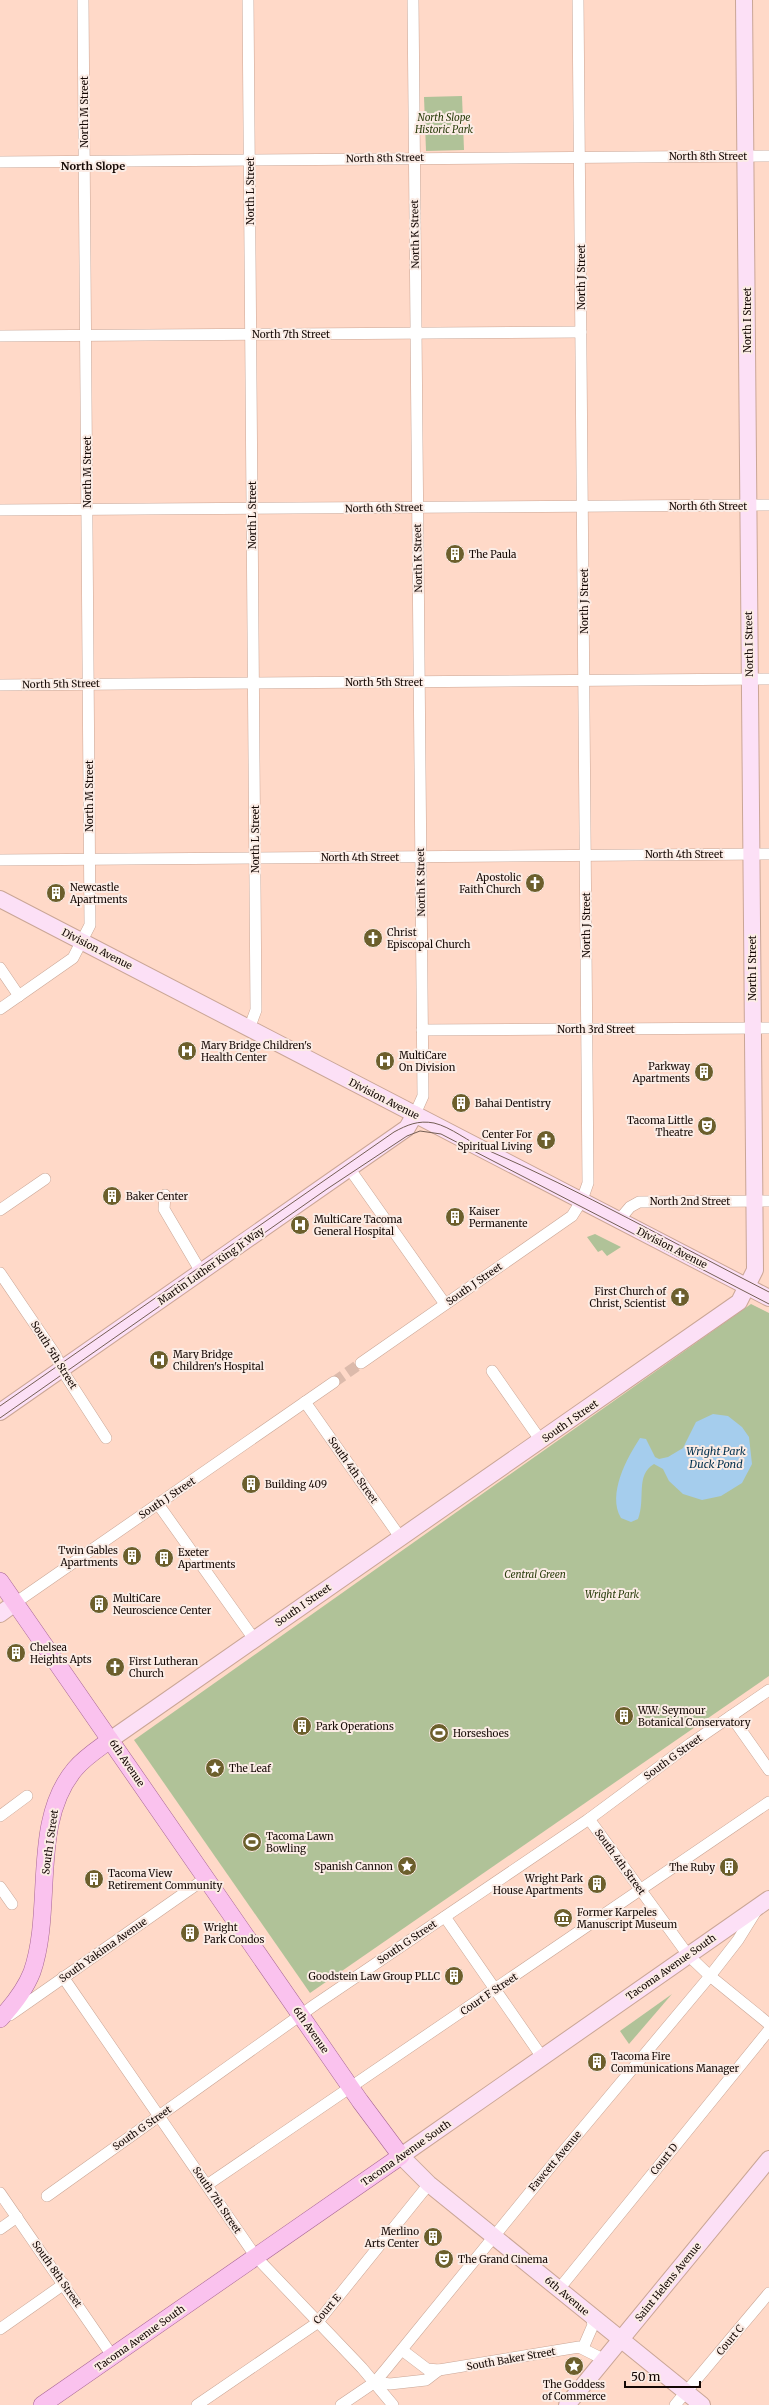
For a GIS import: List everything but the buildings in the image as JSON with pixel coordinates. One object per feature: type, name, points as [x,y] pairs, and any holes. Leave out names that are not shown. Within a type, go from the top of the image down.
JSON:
[{"type":"main road","name":"North I Street","points":[[744,0],[752,1028],[762,1202],[754,1270],[747,1286]]},
{"type":"main road","name":"Division Avenue","points":[[0,899],[769,1298]]},
{"type":"main road","name":"Martin Luther King Jr Way","points":[[0,1412],[407,1128],[415,1114]]},
{"type":"main road","name":"South I Street","points":[[0,2021],[20,1995],[35,1961],[50,1825],[56,1803],[75,1768],[110,1740],[739,1302],[747,1286]]},
{"type":"main road","name":"6th Avenue","points":[[0,1581],[351,2087],[401,2156],[429,2184],[494,2235],[591,2316],[702,2405]]},
{"type":"main road","name":"South J Street","points":[[0,1614],[15,1603]]},
{"type":"main road","name":"Tacoma Avenue South","points":[[42,2405],[763,1903]]},
{"type":"main road","name":"Saint Helens Avenue","points":[[567,2405],[622,2340],[769,2159]]},
{"type":"street","name":"North M Street","points":[[0,1009],[73,958],[90,925],[83,0]]},
{"type":"street","name":"North L Street","points":[[248,0],[256,1012],[249,1029]]},
{"type":"street","name":"North K Street","points":[[413,0],[423,1096],[415,1114]]},
{"type":"street","name":"North J Street","points":[[578,0],[584,506],[588,1183],[582,1200]]},
{"type":"street","name":"North 8th Street","points":[[0,162],[580,156],[769,156]]},
{"type":"street","name":"North 7th Street","points":[[0,336],[581,332]]},
{"type":"street","name":"North 6th Street","points":[[0,510],[769,505]]},
{"type":"street","name":"North 5th Street","points":[[0,684],[769,679]]},
{"type":"street","name":"North 4th Street","points":[[0,860],[769,854]]},
{"type":"street","points":[[0,968],[19,996]]},
{"type":"street","name":"North 3rd Street","points":[[422,1030],[769,1028]]},
{"type":"street","points":[[349,1168],[445,1304]]},
{"type":"street","points":[[0,1210],[45,1179]]},
{"type":"street","points":[[165,1195],[164,1209],[201,1272]]},
{"type":"street","name":"South J Street","points":[[361,1362],[572,1216],[582,1200]]},
{"type":"street","name":"North 2nd Street","points":[[619,1220],[630,1208],[639,1202],[762,1202]]},
{"type":"street","name":"South 5th Street","points":[[0,1273],[56,1354],[62,1369],[106,1438]]},
{"type":"street","points":[[492,1371],[541,1441]]},
{"type":"street","name":"South J Street","points":[[15,1603],[334,1382]]},
{"type":"street","name":"South 4th Street","points":[[305,1402],[400,1537]]},
{"type":"street","points":[[158,1504],[254,1639]]},
{"type":"street","name":"South G Street","points":[[47,2196],[301,2015],[589,1818],[769,1690]]},
{"type":"street","points":[[731,1716],[769,1770]]},
{"type":"street","points":[[0,1816],[27,1796]]},
{"type":"street","name":"Court F Street","points":[[207,2185],[496,1990],[769,1802]]},
{"type":"street","name":"South 4th Street","points":[[589,1818],[688,1955],[710,1976],[769,2024]]},
{"type":"street","name":"South Yakima Avenue","points":[[0,2021],[206,1878]]},
{"type":"street","points":[[0,1887],[12,1904]]},
{"type":"street","name":"Fawcett Avenue","points":[[341,2405],[375,2382],[402,2350],[494,2235],[710,1976],[738,1940],[763,1903]]},
{"type":"street","points":[[445,1917],[542,2057]]},
{"type":"street","name":"South 7th Street","points":[[64,1977],[256,2257],[317,2323],[375,2382],[393,2405]]},
{"type":"street","name":"Court D","points":[[559,2289],[769,2030]]},
{"type":"street","name":"Court E","points":[[197,2405],[317,2323],[429,2184]]},
{"type":"street","name":"South 8th Street","points":[[0,2193],[113,2357]]},
{"type":"street","points":[[0,2229],[17,2217]]},
{"type":"street","points":[[0,2329],[64,2284]]},
{"type":"street","name":"Court C","points":[[675,2405],[769,2293]]},
{"type":"street","points":[[591,2316],[593,2325],[583,2348],[605,2360]]},
{"type":"street","name":"South Baker Street","points":[[402,2350],[427,2370],[439,2370],[583,2348]]},
{"type":"street","name":"South Baker Street","points":[[375,2382],[390,2384],[426,2380],[439,2370]]},
{"type":"green space","name":"North Slope Historic Park","points":[[462,96],[464,150],[426,151],[424,97]]},
{"type":"green space","points":[[595,1234],[621,1247],[607,1256],[602,1250],[598,1252],[587,1237]]},
{"type":"green space","name":"Wright Park","points":[[751,1304],[769,1313],[769,1676],[310,1993],[134,1740]]},
{"type":"green space","points":[[672,1994],[629,2044],[620,2031]]},
{"type":"water","name":"Wright Park Duck Pond","points":[[713,1414],[728,1416],[742,1427],[749,1437],[752,1464],[742,1483],[721,1496],[702,1500],[683,1494],[669,1481],[663,1469],[654,1464],[645,1474],[638,1519],[631,1522],[621,1518],[617,1508],[617,1487],[620,1476],[640,1438],[646,1439],[655,1457],[659,1459],[668,1457],[683,1448],[696,1422]]},
{"type":"tunnel","points":[[334,1382],[361,1363]]},
{"type":"tram line","points":[[0,1406],[394,1132],[408,1125],[423,1122],[434,1123],[447,1128],[479,1146],[557,1182],[769,1292]]},
{"type":"tram line","points":[[0,1418],[327,1189],[407,1136],[420,1131],[441,1134],[769,1304]]},
{"type":"place","name":"The Paula","points":[[455,554]]},
{"type":"place","name":"Apostolic Faith Church","points":[[535,883]]},
{"type":"place","name":"Newcastle Apartments","points":[[56,893]]},
{"type":"place","name":"Christ Episcopal Church","points":[[373,938]]},
{"type":"place","name":"Mary Bridge Children's Health Center","points":[[187,1051]]},
{"type":"place","name":"MultiCare On Division","points":[[385,1061]]},
{"type":"place","name":"Parkway Apartments","points":[[704,1072]]},
{"type":"place","name":"Bahai Dentistry","points":[[461,1103]]},
{"type":"place","name":"Tacoma Little Theatre","points":[[707,1126]]},
{"type":"place","name":"Center For Spiritual Living","points":[[546,1140]]},
{"type":"place","name":"Baker Center","points":[[112,1196]]},
{"type":"place","name":"Kaiser Permanente","points":[[455,1217]]},
{"type":"place","name":"MultiCare Tacoma General Hospital","points":[[300,1225]]},
{"type":"place","name":"First Church of Christ, Scientist","points":[[680,1297]]},
{"type":"place","name":"Mary Bridge Children's Hospital","points":[[159,1360]]},
{"type":"place","name":"Building 409","points":[[251,1484]]},
{"type":"place","name":"Twin Gables Apartments","points":[[132,1556]]},
{"type":"place","name":"Exeter Apartments","points":[[164,1558]]},
{"type":"place","name":"MultiCare Neuroscience Center","points":[[99,1604]]},
{"type":"place","name":"Chelsea Heights Apts","points":[[16,1653]]},
{"type":"place","name":"First Lutheran Church","points":[[115,1667]]},
{"type":"place","name":"W.W. Seymour Botanical Conservatory","points":[[624,1716]]},
{"type":"place","name":"Park Operations","points":[[302,1726]]},
{"type":"place","name":"Horseshoes","points":[[439,1733]]},
{"type":"place","name":"The Leaf","points":[[215,1768]]},
{"type":"place","name":"Tacoma Lawn Bowling","points":[[252,1842]]},
{"type":"place","name":"Spanish Cannon","points":[[407,1866]]},
{"type":"place","name":"The Ruby","points":[[729,1867]]},
{"type":"place","name":"Tacoma View Retirement Community","points":[[94,1879]]},
{"type":"place","name":"Wright Park House Apartments","points":[[597,1884]]},
{"type":"place","name":"Former Karpeles Manuscript Museum","points":[[563,1918]]},
{"type":"place","name":"Wright Park Condos","points":[[190,1933]]},
{"type":"place","name":"Goodstein Law Group PLLC","points":[[454,1976]]},
{"type":"place","name":"Tacoma Fire Communications Manager","points":[[597,2062]]},
{"type":"place","name":"Merlino Arts Center","points":[[433,2237]]},
{"type":"place","name":"The Grand Cinema","points":[[444,2259]]},
{"type":"place","name":"The Goddess of Commerce","points":[[574,2366]]},
{"type":"district","name":"North Slope","points":[[93,166]]},
{"type":"park label","name":"Central Green","points":[[535,1574]]}]
